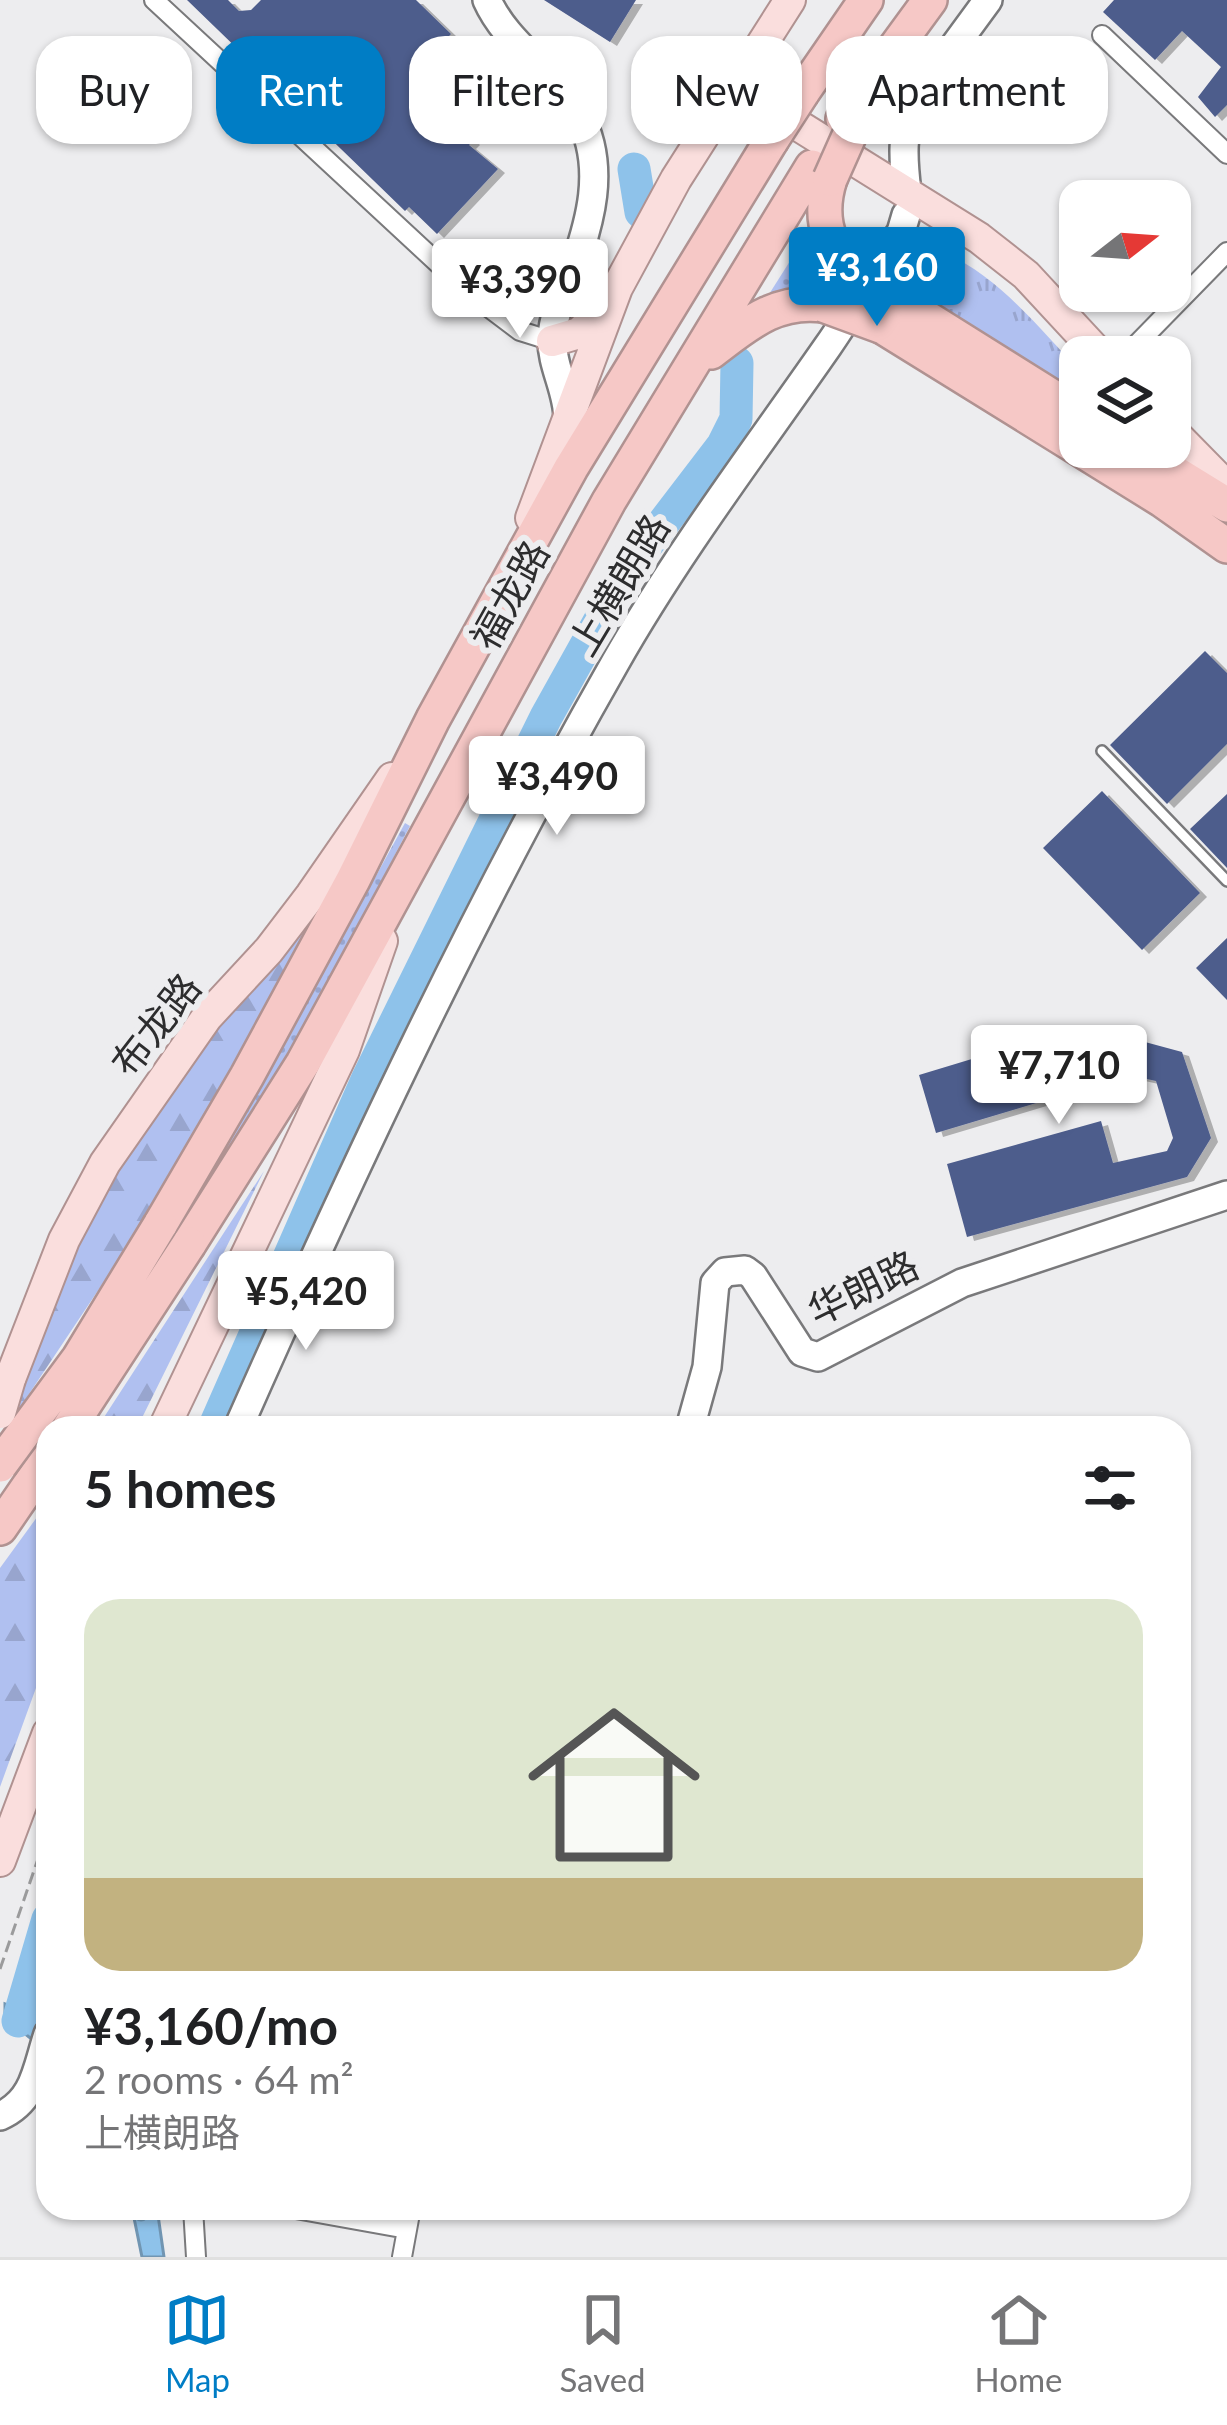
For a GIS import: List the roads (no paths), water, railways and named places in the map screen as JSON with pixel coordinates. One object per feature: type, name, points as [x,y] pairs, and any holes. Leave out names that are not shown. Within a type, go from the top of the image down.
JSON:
[{"type":"highway","name":"福龙路","points":[[36,1416],[79,1358],[197,1166],[571,468],[771,142],[866,0]]},
{"type":"highway","name":"福龙路","points":[[77,1416],[303,1063],[609,501],[930,0]]},
{"type":"highway","points":[[821,173],[826,229],[845,268],[890,314],[1227,546]]},
{"type":"highway","points":[[695,364],[750,322],[780,306],[803,302],[890,314],[1059,403]]},
{"type":"highway","points":[[1171,468],[1219,494]]},
{"type":"highway","name":"福龙路","points":[[0,1465],[36,1416]]},
{"type":"highway","points":[[0,1528],[36,1476]]},
{"type":"main road","points":[[767,36],[790,0]]},
{"type":"main road","points":[[802,132],[974,256],[1059,338]]},
{"type":"main road","points":[[551,341],[592,324],[698,144]]},
{"type":"main road","points":[[906,204],[1006,259],[1081,336]]},
{"type":"main road","points":[[508,582],[617,288]]},
{"type":"main road","points":[[1191,457],[1219,494],[1227,520]]},
{"type":"main road","points":[[1189,468],[1219,494]]},
{"type":"main road","name":"布龙路","points":[[0,1413],[5,1384],[64,1240],[105,1162],[208,1017],[311,896],[433,719]]},
{"type":"main road","points":[[170,1416],[344,1050],[402,881]]},
{"type":"main road","points":[[0,1861],[36,1765]]},
{"type":"street","points":[[154,0],[471,294],[520,331],[551,341]]},
{"type":"street","points":[[487,0],[496,20],[562,90],[589,137],[594,192],[556,310],[551,341],[568,399],[568,428]]},
{"type":"street","points":[[906,204],[902,140],[907,118],[914,101],[988,0]]},
{"type":"street","points":[[1102,35],[1227,154]]},
{"type":"street","name":"上横朗路","points":[[243,1416],[349,1178],[486,902],[616,662],[726,487],[831,342],[901,232],[906,204]]},
{"type":"street","points":[[1145,336],[1227,252]]},
{"type":"street","points":[[572,272],[590,290],[617,288]]},
{"type":"street","name":"华朗路","points":[[693,1416],[707,1367],[715,1283],[725,1272],[745,1270],[753,1276],[802,1352],[818,1357],[962,1283],[1227,1195]]},
{"type":"street","points":[[5,1384],[62,1416]]},
{"type":"street","points":[[0,2116],[36,2097]]},
{"type":"street","points":[[194,2220],[196,2257]]},
{"type":"street","points":[[357,2220],[407,2229]]},
{"type":"street","points":[[401,2257],[409,2220]]},
{"type":"lane","points":[[1102,751],[1227,880]]},
{"type":"water","points":[[5,2004],[36,2016],[36,2042],[24,2033],[5,2027]]},
{"type":"water","points":[[134,2220],[159,2220],[164,2257],[142,2257]]},
{"type":"waterway","points":[[634,169],[641,212]]},
{"type":"waterway","points":[[219,1416],[368,1078],[546,717],[629,568],[723,445],[736,419],[737,363]]},
{"type":"waterway","points":[[18,2021],[36,1960]]}]
